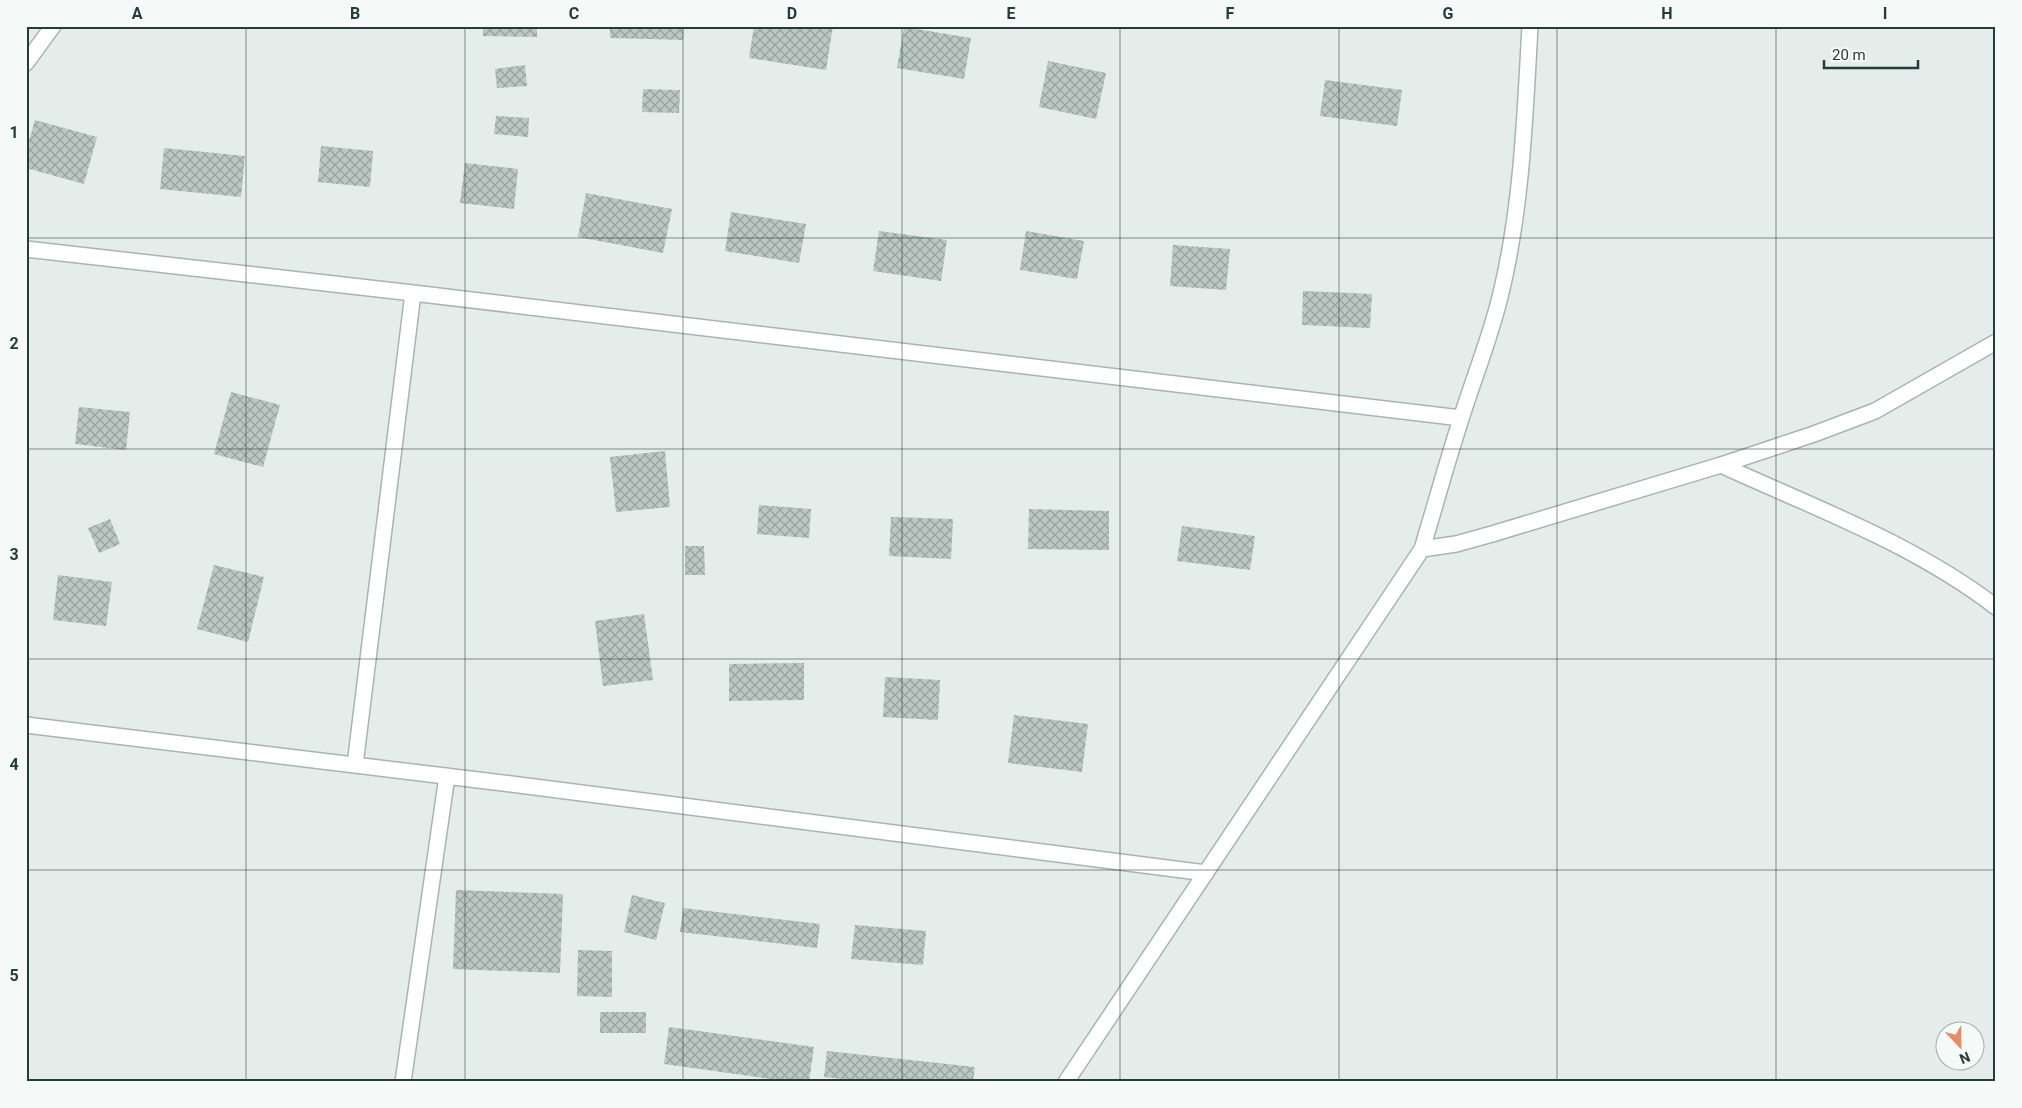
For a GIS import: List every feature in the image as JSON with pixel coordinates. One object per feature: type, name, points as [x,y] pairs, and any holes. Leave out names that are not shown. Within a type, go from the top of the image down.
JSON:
[{"type":"street","points":[[26,63],[53,26]]},
{"type":"street","points":[[1066,1082],[1422,550],[1461,418],[1483,356],[1501,292],[1517,211],[1530,26]]},
{"type":"street","points":[[26,250],[413,293],[1461,418]]},
{"type":"street","points":[[355,765],[413,293]]},
{"type":"street","points":[[1422,550],[1456,544],[1492,534],[1721,465],[1814,434],[1875,411],[1996,342]]},
{"type":"street","points":[[1721,465],[1898,545],[1948,573],[1996,607]]},
{"type":"street","points":[[26,725],[447,776],[1206,874]]},
{"type":"street","points":[[403,1082],[447,776]]},
{"type":"building","points":[[483,26],[537,26],[537,37],[483,36]]},
{"type":"building","points":[[610,26],[684,26],[683,40],[610,38]]},
{"type":"building","points":[[754,26],[833,26],[826,70],[749,58]]},
{"type":"building","points":[[904,27],[971,38],[964,79],[897,68]]},
{"type":"building","points":[[1048,61],[1106,73],[1096,119],[1039,107]]},
{"type":"building","points":[[525,65],[527,86],[497,88],[495,69]]},
{"type":"building","points":[[1325,80],[1402,90],[1397,126],[1320,116]]},
{"type":"building","points":[[643,89],[680,90],[679,113],[642,112]]},
{"type":"building","points":[[496,116],[529,118],[528,137],[494,134]]},
{"type":"building","points":[[35,120],[97,137],[84,184],[26,168],[26,151]]},
{"type":"building","points":[[321,146],[373,151],[370,187],[318,182]]},
{"type":"building","points":[[164,148],[245,156],[241,197],[160,189]]},
{"type":"building","points":[[465,163],[518,169],[514,209],[460,203]]},
{"type":"building","points":[[586,193],[672,209],[663,253],[578,237]]},
{"type":"building","points":[[731,212],[806,224],[799,263],[725,251]]},
{"type":"building","points":[[879,231],[947,240],[941,281],[873,271]]},
{"type":"building","points":[[1026,231],[1084,241],[1077,279],[1020,270]]},
{"type":"building","points":[[1173,245],[1230,249],[1226,290],[1170,286]]},
{"type":"building","points":[[1303,291],[1372,294],[1370,328],[1302,325]]},
{"type":"building","points":[[231,392],[280,405],[263,467],[214,454]]},
{"type":"building","points":[[79,407],[130,412],[126,450],[75,444]]},
{"type":"building","points":[[665,451],[670,507],[616,512],[610,457]]},
{"type":"building","points":[[759,505],[811,509],[809,538],[757,534]]},
{"type":"building","points":[[1029,509],[1109,511],[1109,550],[1028,549]]},
{"type":"building","points":[[891,517],[953,519],[951,559],[889,556]]},
{"type":"building","points":[[110,519],[120,544],[99,553],[88,528]]},
{"type":"building","points":[[1182,526],[1255,536],[1250,570],[1177,561]]},
{"type":"building","points":[[685,546],[704,546],[705,575],[685,575]]},
{"type":"building","points":[[214,565],[264,577],[248,642],[197,629]]},
{"type":"building","points":[[58,575],[112,582],[106,626],[53,620]]},
{"type":"building","points":[[644,614],[653,680],[603,686],[595,621]]},
{"type":"building","points":[[804,663],[804,700],[729,701],[729,664]]},
{"type":"building","points":[[885,677],[940,680],[938,720],[883,717]]},
{"type":"building","points":[[1014,715],[1088,724],[1082,772],[1008,763]]},
{"type":"building","points":[[456,890],[563,894],[560,973],[453,969]]},
{"type":"building","points":[[632,895],[665,903],[656,940],[624,932]]},
{"type":"building","points":[[683,908],[820,924],[817,948],[680,932]]},
{"type":"building","points":[[855,925],[926,931],[923,965],[851,959]]},
{"type":"building","points":[[578,950],[612,951],[612,997],[577,996]]},
{"type":"building","points":[[600,1012],[646,1012],[646,1033],[600,1033]]},
{"type":"building","points":[[669,1027],[814,1047],[809,1082],[793,1082],[664,1064]]},
{"type":"building","points":[[827,1051],[975,1067],[973,1082],[871,1082],[824,1077]]}]
